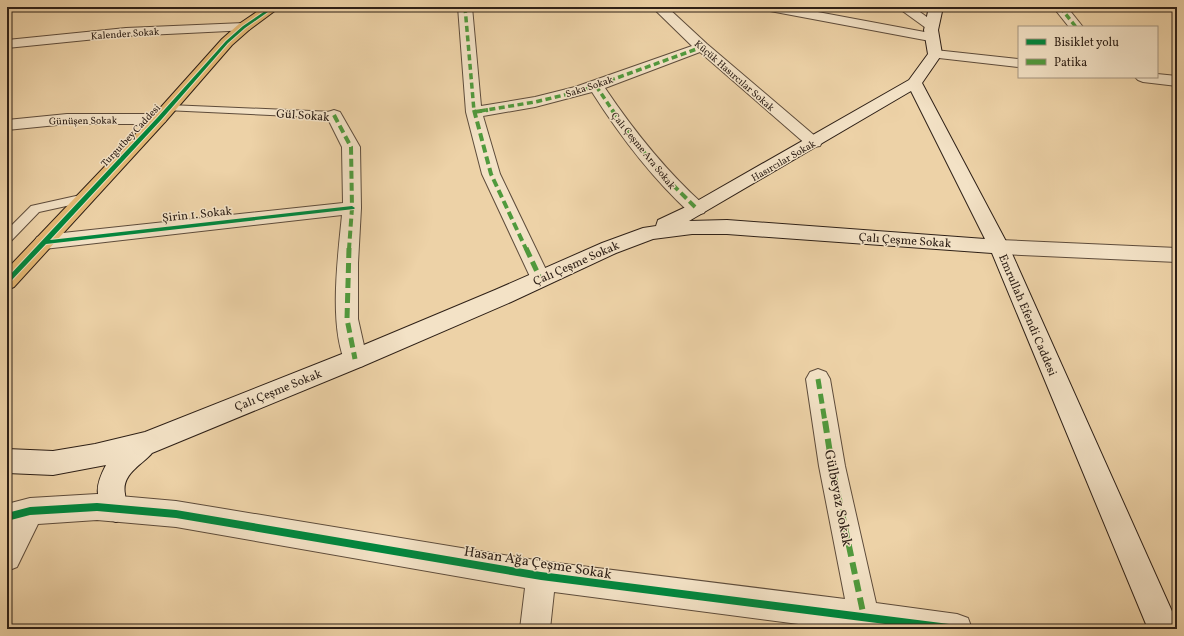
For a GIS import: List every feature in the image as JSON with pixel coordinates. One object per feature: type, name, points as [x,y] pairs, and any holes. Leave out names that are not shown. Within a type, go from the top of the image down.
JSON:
[{"type":"main road","name":"Turgutbey Caddesi","points":[[10,275],[44,242],[164,114],[205,65],[227,42],[244,27],[272,7]]},
{"type":"street","points":[[465,7],[474,112],[490,174],[540,278]]},
{"type":"street","name":"Küçük Hasırcılar Sokak","points":[[659,7],[702,48],[814,142]]},
{"type":"street","points":[[770,7],[930,31]]},
{"type":"street","points":[[904,7],[930,31]]},
{"type":"street","points":[[914,83],[935,54],[930,31],[936,7]]},
{"type":"street","points":[[1060,7],[1075,26]]},
{"type":"street","name":"Kalender Sokak","points":[[7,44],[126,32],[244,27]]},
{"type":"street","name":"Saka Sokak","points":[[474,112],[517,106],[562,96],[596,86],[667,58],[702,48]]},
{"type":"street","points":[[935,54],[1018,63]]},
{"type":"street","points":[[1152,78],[1177,81]]},
{"type":"street","name":"Hasırcılar Sokak","points":[[650,233],[697,209],[914,83]]},
{"type":"street","name":"Emrullah Efendi Caddesi","points":[[914,83],[999,247],[1164,629]]},
{"type":"street","name":"Çalı Çeşme Ara Sokak","points":[[596,86],[613,113],[647,158],[681,196],[697,209]]},
{"type":"street","name":"Günüşen Sokak","points":[[7,125],[67,119],[164,114]]},
{"type":"street","name":"Gül Sokak","points":[[334,116],[351,147],[352,208],[348,263],[347,319],[355,359]]},
{"type":"street","name":"Şirin 1. Sokak","points":[[44,242],[352,208]]},
{"type":"street","name":"Çalı Çeşme Sokak","points":[[7,461],[53,463],[95,456],[147,443],[355,359],[503,296],[609,248],[650,233],[692,227],[727,228],[999,247],[1177,255]]},
{"type":"street","name":"Gülbeyaz Sokak","points":[[818,379],[832,466],[864,617]]},
{"type":"street","points":[[116,509],[111,493],[113,480],[120,465],[132,452],[147,443]]},
{"type":"street","name":"Hasan Ağa Çeşme Sokak","points":[[19,514],[97,507],[176,514],[541,576],[957,629]]},
{"type":"street","points":[[7,557],[19,514]]},
{"type":"street","points":[[535,629],[541,576]]},
{"type":"lane","name":"Gül Sokak","points":[[164,114],[334,116]]},
{"type":"lane","points":[[7,238],[35,209],[85,198]]},
{"type":"marked path","points":[[465,7],[474,112],[491,174],[540,278]]},
{"type":"marked path","points":[[1060,7],[1075,26]]},
{"type":"marked path","points":[[474,112],[505,108],[581,91],[702,47]]},
{"type":"marked path","points":[[596,86],[618,119],[655,167],[668,182],[697,209]]},
{"type":"marked path","points":[[334,115],[351,147],[352,208],[348,263],[347,319],[355,359]]},
{"type":"marked path","points":[[818,379],[832,466],[864,617]]},
{"type":"cycle path","points":[[7,282],[159,119],[227,42],[244,27],[273,7]]},
{"type":"cycle path","points":[[44,242],[352,208]]},
{"type":"cycle path","points":[[7,517],[30,511],[97,507],[176,514],[541,576],[957,629]]}]
